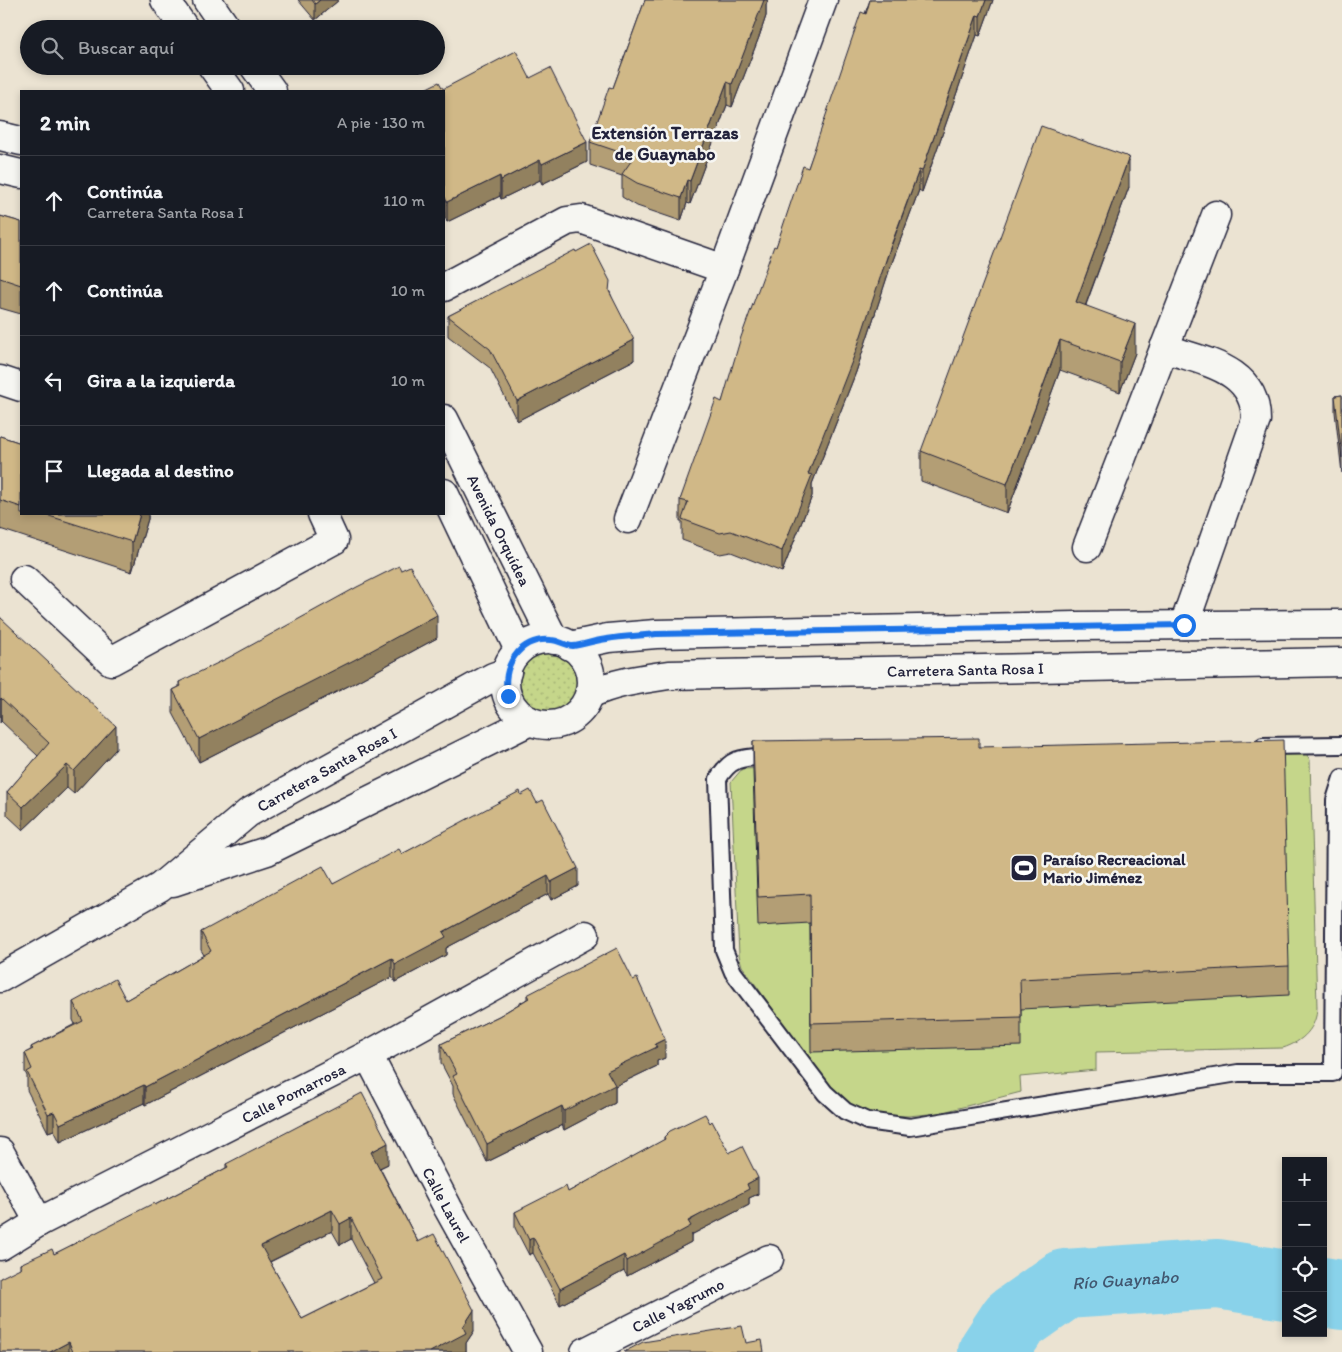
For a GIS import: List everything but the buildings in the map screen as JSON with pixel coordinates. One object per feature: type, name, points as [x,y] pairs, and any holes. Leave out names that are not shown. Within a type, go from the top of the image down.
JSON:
[{"type":"street","points":[[164,0],[178,20]]},
{"type":"street","points":[[206,0],[220,20]]},
{"type":"street","points":[[628,519],[724,269],[823,0]]},
{"type":"street","points":[[218,75],[229,90]]},
{"type":"street","points":[[260,75],[271,90]]},
{"type":"street","points":[[0,136],[20,141]]},
{"type":"street","points":[[0,169],[20,174]]},
{"type":"street","points":[[1087,547],[1216,215]]},
{"type":"street","points":[[445,286],[567,221],[581,219],[724,269]]},
{"type":"street","points":[[1164,348],[1230,371],[1242,380],[1256,406],[1256,420],[1184,625]]},
{"type":"street","points":[[0,380],[20,387]]},
{"type":"street","name":"Avenida Orquídea","points":[[445,421],[562,643]]},
{"type":"street","name":"Avenida Orquídea","points":[[445,495],[513,661]]},
{"type":"street","points":[[24,578],[110,661],[334,540],[322,515]]},
{"type":"street","points":[[562,643],[580,654],[589,668],[590,694],[583,708],[570,720],[546,725],[530,721],[522,717],[511,704],[506,688],[513,661],[534,642],[562,643],[656,634],[1342,624]]},
{"type":"street","name":"Carretera Santa Rosa I","points":[[0,978],[160,887],[248,813],[485,682],[513,661]]},
{"type":"street","name":"Carretera Santa Rosa I","points":[[590,694],[608,686],[669,675],[1342,662]]},
{"type":"street","name":"Carretera Santa Rosa I","points":[[160,887],[267,851],[530,721]]},
{"type":"street","name":"Calle Pomarrosa","points":[[0,1246],[39,1222],[368,1055],[585,936]]},
{"type":"street","name":"Calle Laurel","points":[[368,1055],[448,1208],[528,1352]]},
{"type":"street","points":[[0,1152],[39,1222]]},
{"type":"street","name":"Calle Yagrumo","points":[[585,1352],[769,1259]]},
{"type":"lane","points":[[1243,747],[1342,745]]},
{"type":"lane","points":[[789,756],[741,758],[725,766],[718,779],[724,950],[733,972],[825,1093],[845,1111],[867,1121],[910,1128],[1238,1073],[1332,1073],[1335,800],[1342,778]]},
{"type":"green space","points":[[541,649],[555,649],[567,654],[577,664],[582,676],[582,690],[577,702],[567,712],[555,717],[541,717],[529,712],[519,702],[514,690],[514,676],[519,664],[529,654]]},
{"type":"green space","name":"Paraíso Recreacional Mario Jiménez","points":[[1301,751],[1306,753],[1310,760],[1317,1007],[1314,1021],[1307,1033],[1296,1042],[1283,1048],[1096,1052],[1096,1070],[1020,1077],[1021,1092],[939,1113],[908,1116],[872,1114],[850,1105],[821,1076],[742,966],[739,955],[731,782],[742,769]]},
{"type":"waterway","name":"Río Guaynabo","points":[[993,1352],[1014,1320],[1065,1284],[1218,1274],[1282,1284]]},
{"type":"waterway","name":"Río Guaynabo","points":[[1327,1293],[1342,1295]]},
{"type":"place","name":"Paraíso Recreacional Mario Jiménez","points":[[1024,868]]},
{"type":"district","name":"Extensión Terrazas de Guaynabo","points":[[665,143]]},
{"type":"route","points":[[508,696],[505,680],[506,672],[514,656],[526,645],[542,640],[559,641],[570,646],[608,638],[656,634],[1184,625]]}]
